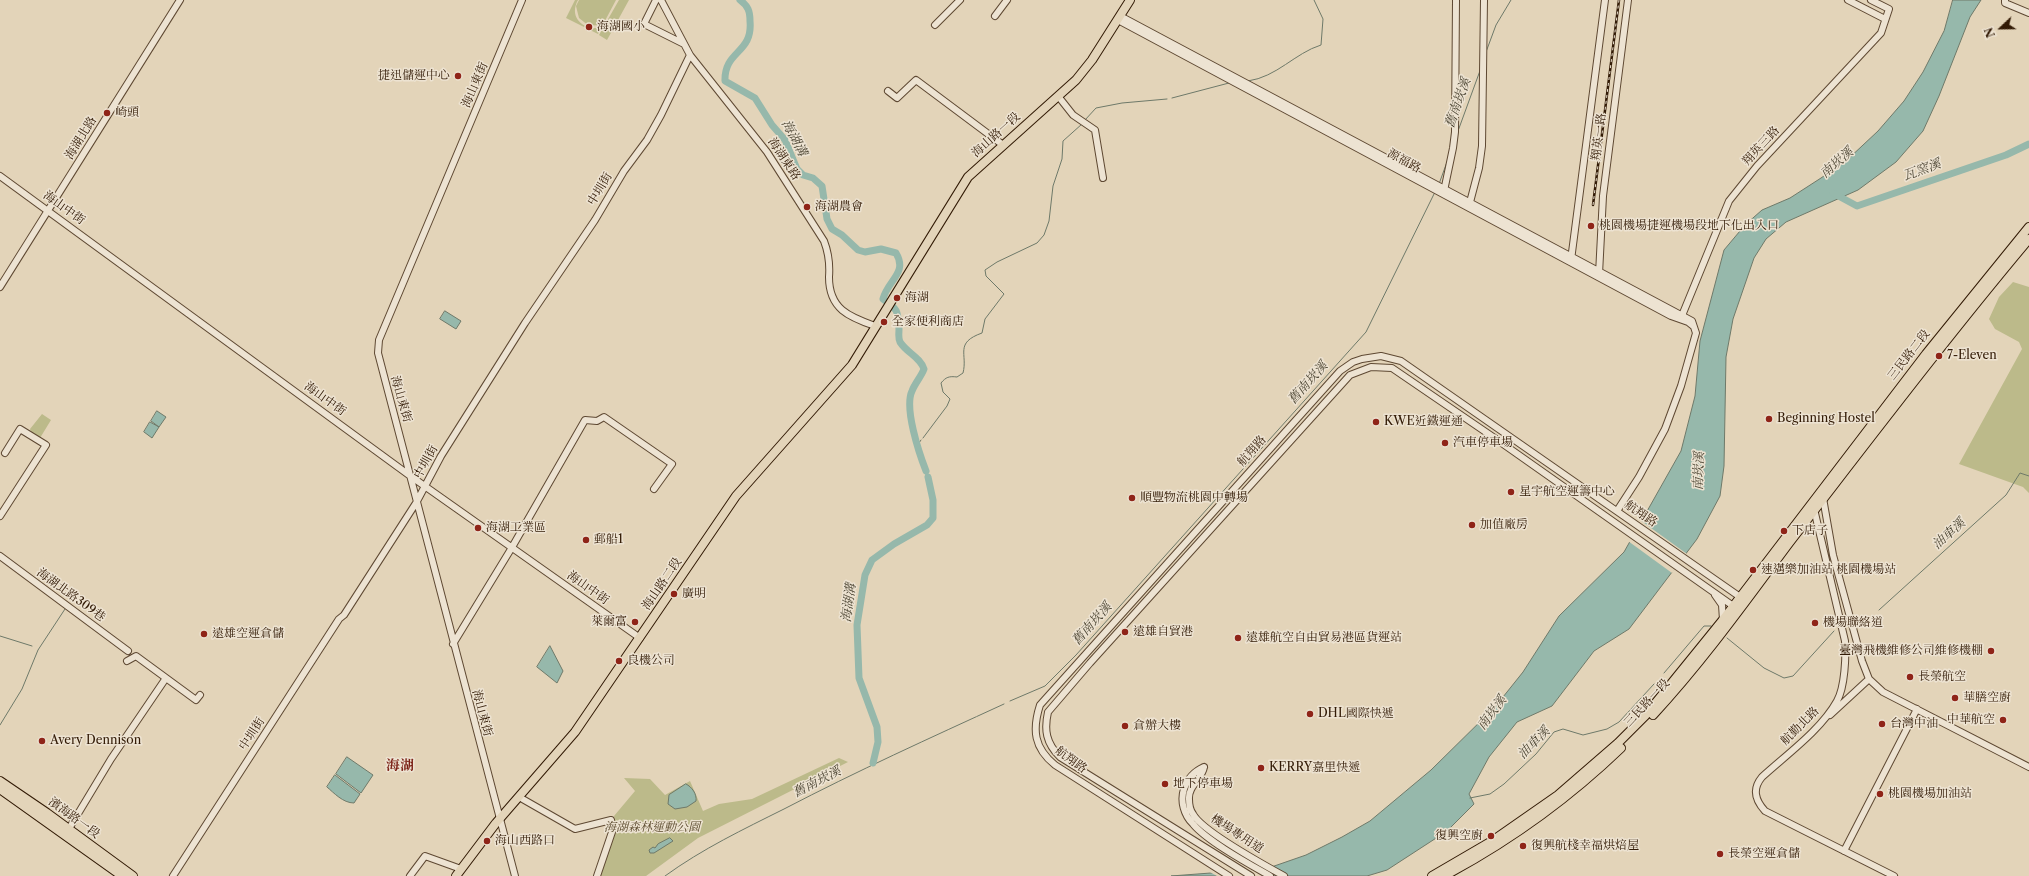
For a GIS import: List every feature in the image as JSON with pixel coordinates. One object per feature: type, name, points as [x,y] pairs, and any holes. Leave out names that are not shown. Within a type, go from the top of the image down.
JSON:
[{"type":"main road","name":"海山路一段","points":[[890,303],[968,177],[1085,70],[1130,0]]},
{"type":"main road","name":"三民路二段","points":[[1812,502],[1926,354],[2029,227]]},
{"type":"main road","name":"三民路二段","points":[[1823,499],[1953,330],[2029,239]]},
{"type":"main road","name":"海山路二段","points":[[456,876],[518,797],[575,732],[736,496],[852,365],[890,303]]},
{"type":"main road","name":"三民路一段","points":[[1444,876],[1495,847],[1535,819],[1608,760],[1674,692],[1736,609],[1823,499]]},
{"type":"main road","name":"三民路一段","points":[[1744,600],[1812,502]]},
{"type":"main road","name":"三民路一段","points":[[1432,876],[1518,824],[1558,795],[1589,769],[1645,716],[1722,621],[1736,609]]},
{"type":"main road","name":"濱海路一段","points":[[0,781],[4,789],[133,876]]},
{"type":"main road","name":"濱海路一段","points":[[67,832],[122,876]]},
{"type":"street","name":"海湖北路","points":[[0,287],[180,0]]},
{"type":"street","name":"海山東街","points":[[515,876],[416,503],[398,427],[378,358],[379,340],[522,0]]},
{"type":"street","points":[[656,0],[644,24],[684,44]]},
{"type":"street","name":"海湖東路","points":[[661,0],[690,55],[767,152],[824,241],[828,251],[830,293],[832,300],[845,314],[875,326]]},
{"type":"street","points":[[934,25],[960,0]]},
{"type":"street","points":[[995,16],[1006,0]]},
{"type":"street","points":[[1444,192],[1453,148],[1454,132],[1456,0]]},
{"type":"street","points":[[1469,205],[1479,168],[1482,139],[1484,0]]},
{"type":"street","name":"翔英一路","points":[[1571,259],[1605,0]]},
{"type":"street","name":"翔英一路","points":[[1599,274],[1603,196],[1628,0]]},
{"type":"street","points":[[1848,0],[1885,19]]},
{"type":"street","name":"翔英三路","points":[[1682,317],[1729,201],[1757,166],[1866,50],[1880,33],[1889,9],[1871,0]]},
{"type":"street","points":[[2008,2],[2029,13]]},
{"type":"street","name":"源福路","points":[[1119,18],[1599,274],[1671,316],[1682,317]]},
{"type":"street","name":"中圳街","points":[[173,876],[416,503],[441,456],[525,323],[595,220],[624,171],[647,140],[690,55]]},
{"type":"street","points":[[888,91],[897,98],[916,80],[1003,145]]},
{"type":"street","points":[[1058,96],[1073,115],[1095,130],[1103,178]]},
{"type":"street","name":"海山中街","points":[[0,176],[425,487],[511,549],[640,638]]},
{"type":"street","points":[[1619,513],[1665,428],[1681,386],[1695,336],[1695,325],[1689,318],[1682,317]]},
{"type":"street","name":"航翔路","points":[[1229,876],[1048,759],[1042,752],[1036,735],[1035,724],[1040,705],[1300,414],[1345,366],[1353,362],[1373,357],[1392,358],[1401,361],[1744,600]]},
{"type":"street","name":"航翔路","points":[[1251,876],[1060,757],[1053,750],[1045,731],[1048,712],[1350,375],[1371,367],[1392,368],[1616,523],[1736,609]]},
{"type":"street","points":[[453,644],[511,549],[584,420],[596,422],[604,417],[672,464],[654,489]]},
{"type":"street","points":[[0,516],[46,445],[20,429],[5,454]]},
{"type":"street","points":[[1821,490],[1833,555],[1862,661],[1869,679],[1883,692],[2029,766]]},
{"type":"street","name":"航勤北路","points":[[1812,502],[1844,641],[1846,660],[1838,700],[1824,720],[1762,777],[1755,789],[1755,796],[1757,802],[1765,811],[1894,876]]},
{"type":"street","name":"海湖北路309巷","points":[[0,556],[128,651]]},
{"type":"street","points":[[1712,591],[1722,605],[1722,621]]},
{"type":"street","points":[[127,661],[136,656],[196,700],[200,695]]},
{"type":"street","points":[[67,832],[111,759],[166,678]]},
{"type":"street","points":[[1824,720],[1869,679]]},
{"type":"street","points":[[1844,851],[1917,709]]},
{"type":"street","name":"機場專用道","points":[[1270,876],[1211,839],[1192,824],[1187,816],[1182,801],[1186,784],[1194,778],[1189,798],[1193,814],[1199,822],[1212,832],[1284,876]]},
{"type":"street","points":[[518,797],[575,829],[611,820],[612,832],[597,876]]},
{"type":"street","points":[[410,876],[425,856],[461,869]]},
{"type":"green space","points":[[575,0],[578,0],[576,6],[579,0],[616,0],[598,34],[566,18]],"holes":[[[576,6],[579,18],[589,26],[598,25],[598,28],[592,28],[582,24],[576,16]]]},
{"type":"green space","points":[[619,0],[629,0],[607,40],[599,35]]},
{"type":"green space","points":[[2013,282],[2029,287],[2029,493],[2023,487],[1959,464],[2022,349],[2019,342],[1995,329],[1989,319],[1999,297]]},
{"type":"green space","points":[[42,414],[51,420],[40,438],[31,432],[30,429]]},
{"type":"green space","name":"海湖森林運動公園","points":[[839,758],[848,762],[698,838],[646,876],[598,876],[616,829],[614,816],[635,791],[624,778],[650,779],[665,795],[690,781],[703,811],[719,804],[752,799]]},
{"type":"water","name":"南崁溪","points":[[1953,0],[1981,0],[1970,17],[1939,96],[1923,131],[1896,162],[1858,190],[1786,222],[1766,239],[1754,258],[1733,319],[1726,357],[1724,466],[1720,496],[1697,539],[1629,629],[1594,651],[1552,706],[1517,722],[1489,757],[1469,794],[1474,804],[1447,831],[1387,870],[1367,876],[1171,876],[1224,872],[1257,872],[1306,855],[1342,837],[1370,821],[1431,770],[1495,707],[1523,672],[1559,616],[1624,552],[1681,451],[1695,396],[1700,341],[1724,250],[1745,225],[1762,210],[1790,198],[1821,178],[1847,160],[1878,131],[1904,101],[1923,72],[1944,31]]},
{"type":"water","points":[[445,311],[461,321],[456,329],[440,319]]},
{"type":"water","points":[[157,411],[166,417],[159,427],[151,421]]},
{"type":"water","points":[[150,422],[159,427],[152,438],[144,432]]},
{"type":"water","points":[[550,646],[563,671],[557,683],[537,667]]},
{"type":"water","points":[[347,757],[373,775],[361,793],[336,774]]},
{"type":"water","points":[[335,775],[360,794],[354,803],[342,800],[327,787]]},
{"type":"water","points":[[686,784],[694,791],[696,801],[687,807],[675,809],[668,804],[669,795]]},
{"type":"water","points":[[670,838],[673,841],[654,853],[650,853],[649,850],[653,847],[655,848],[658,844]]},
{"type":"pier","points":[[1640,520],[1687,554],[1672,573],[1628,541]]},
{"type":"pier","points":[[1253,870],[1263,876],[1217,876],[1208,871]]},
{"type":"waterway","name":"海湖溝","points":[[740,0],[745,4],[749,12],[750,32],[743,46],[729,63],[725,81],[755,98],[772,125],[785,140],[797,169],[803,175],[813,178],[822,186],[827,219],[832,229],[842,235],[858,250],[865,252],[881,249],[896,253],[899,260],[900,266],[896,276],[885,292],[883,299],[892,305],[896,311],[900,342],[920,361],[924,369],[912,391],[910,408],[913,431],[926,471]]},
{"type":"waterway","points":[[1248,81],[1268,75],[1303,53],[1321,45],[1323,19],[1314,0]]},
{"type":"waterway","name":"舊南崁溪","points":[[1486,52],[1496,25],[1511,0]]},
{"type":"waterway","name":"舊南崁溪","points":[[1458,131],[1481,68]]},
{"type":"waterway","points":[[1172,98],[1229,83]]},
{"type":"waterway","points":[[1085,120],[1096,108],[1122,103],[1167,99]]},
{"type":"waterway","points":[[923,438],[947,406],[950,399],[943,392],[941,383],[948,377],[957,377],[963,373],[965,345],[973,337],[982,333],[985,319],[1004,294],[986,276],[985,270],[997,262],[1037,243],[1044,235],[1049,221],[1053,186],[1062,159],[1063,141],[1082,124]]},
{"type":"waterway","name":"瓦窯溪","points":[[1833,193],[1857,206],[2006,155],[2029,144]]},
{"type":"waterway","name":"舊南崁溪","points":[[1439,184],[1447,162]]},
{"type":"waterway","name":"舊南崁溪","points":[[1010,701],[1045,686],[1076,655],[1366,332],[1435,192]]},
{"type":"waterway","name":"海湖溝","points":[[917,446],[921,440]]},
{"type":"waterway","name":"油車溪","points":[[1879,610],[2006,495],[2020,473],[2029,476]]},
{"type":"waterway","name":"海湖溝","points":[[873,763],[878,742],[877,727],[859,678],[857,625],[865,575],[872,560],[894,544],[927,525],[933,518],[933,500],[928,477]]},
{"type":"waterway","points":[[0,725],[22,689],[38,650],[65,609]]},
{"type":"waterway","name":"油車溪","points":[[1664,673],[1704,626],[1711,626]]},
{"type":"waterway","name":"油車溪","points":[[1727,638],[1764,668],[1784,678],[1793,676],[1834,631]]},
{"type":"waterway","points":[[0,636],[32,646]]},
{"type":"waterway","name":"油車溪","points":[[1470,798],[1490,794],[1504,784],[1536,754],[1554,732],[1563,729],[1583,735],[1607,729],[1619,722],[1654,684]]},
{"type":"waterway","name":"舊南崁溪","points":[[665,876],[708,848],[811,795],[1004,704]]},
{"type":"railway","points":[[1593,205],[1619,0]]},
{"type":"place","name":"海湖國小","points":[[589,27]]},
{"type":"place","name":"捷迅儲運中心","points":[[458,76]]},
{"type":"place","name":"崎頭","points":[[107,113]]},
{"type":"place","name":"海湖農會","points":[[807,207]]},
{"type":"place","name":"桃園機場捷運機場段地下化出入口","points":[[1591,226]]},
{"type":"place","name":"海湖","points":[[897,298]]},
{"type":"place","name":"全家便利商店","points":[[884,322]]},
{"type":"place","name":"7-Eleven","points":[[1939,356]]},
{"type":"place","name":"Beginning Hostel","points":[[1769,419]]},
{"type":"place","name":"KWE近鐵運通","points":[[1376,422]]},
{"type":"place","name":"汽車停車場","points":[[1445,443]]},
{"type":"place","name":"星宇航空運籌中心","points":[[1511,492]]},
{"type":"place","name":"順豐物流桃園中轉場","points":[[1132,498]]},
{"type":"place","name":"加值廠房","points":[[1472,525]]},
{"type":"place","name":"海湖工業區","points":[[478,528]]},
{"type":"place","name":"下店子","points":[[1784,531]]},
{"type":"place","name":"郵船1","points":[[586,540]]},
{"type":"place","name":"速邁樂加油站 桃園機場站","points":[[1753,570]]},
{"type":"place","name":"廣明","points":[[674,594]]},
{"type":"place","name":"萊爾富","points":[[635,622]]},
{"type":"place","name":"機場聯絡道","points":[[1815,623]]},
{"type":"place","name":"遠雄自貿港","points":[[1125,632]]},
{"type":"place","name":"遠雄空運倉儲","points":[[204,634]]},
{"type":"place","name":"遠雄航空自由貿易港區貨運站","points":[[1238,638]]},
{"type":"place","name":"臺灣飛機維修公司維修機棚","points":[[1991,651]]},
{"type":"place","name":"良機公司","points":[[619,661]]},
{"type":"place","name":"長榮航空","points":[[1910,677]]},
{"type":"place","name":"華膳空廚","points":[[1955,698]]},
{"type":"place","name":"DHL國際快遞","points":[[1310,714]]},
{"type":"place","name":"中華航空","points":[[2003,720]]},
{"type":"place","name":"台灣中油","points":[[1882,724]]},
{"type":"place","name":"倉辦大樓","points":[[1125,726]]},
{"type":"place","name":"Avery Dennison","points":[[42,741]]},
{"type":"place","name":"KERRY嘉里快遞","points":[[1261,768]]},
{"type":"place","name":"地下停車場","points":[[1165,784]]},
{"type":"place","name":"桃園機場加油站","points":[[1880,794]]},
{"type":"place","name":"復興空廚","points":[[1491,836]]},
{"type":"place","name":"海山西路口","points":[[487,841]]},
{"type":"place","name":"復興航棧幸福烘焙屋","points":[[1523,846]]},
{"type":"place","name":"長榮空運倉儲","points":[[1720,854]]},
{"type":"district","name":"海湖","points":[[400,766]]}]
